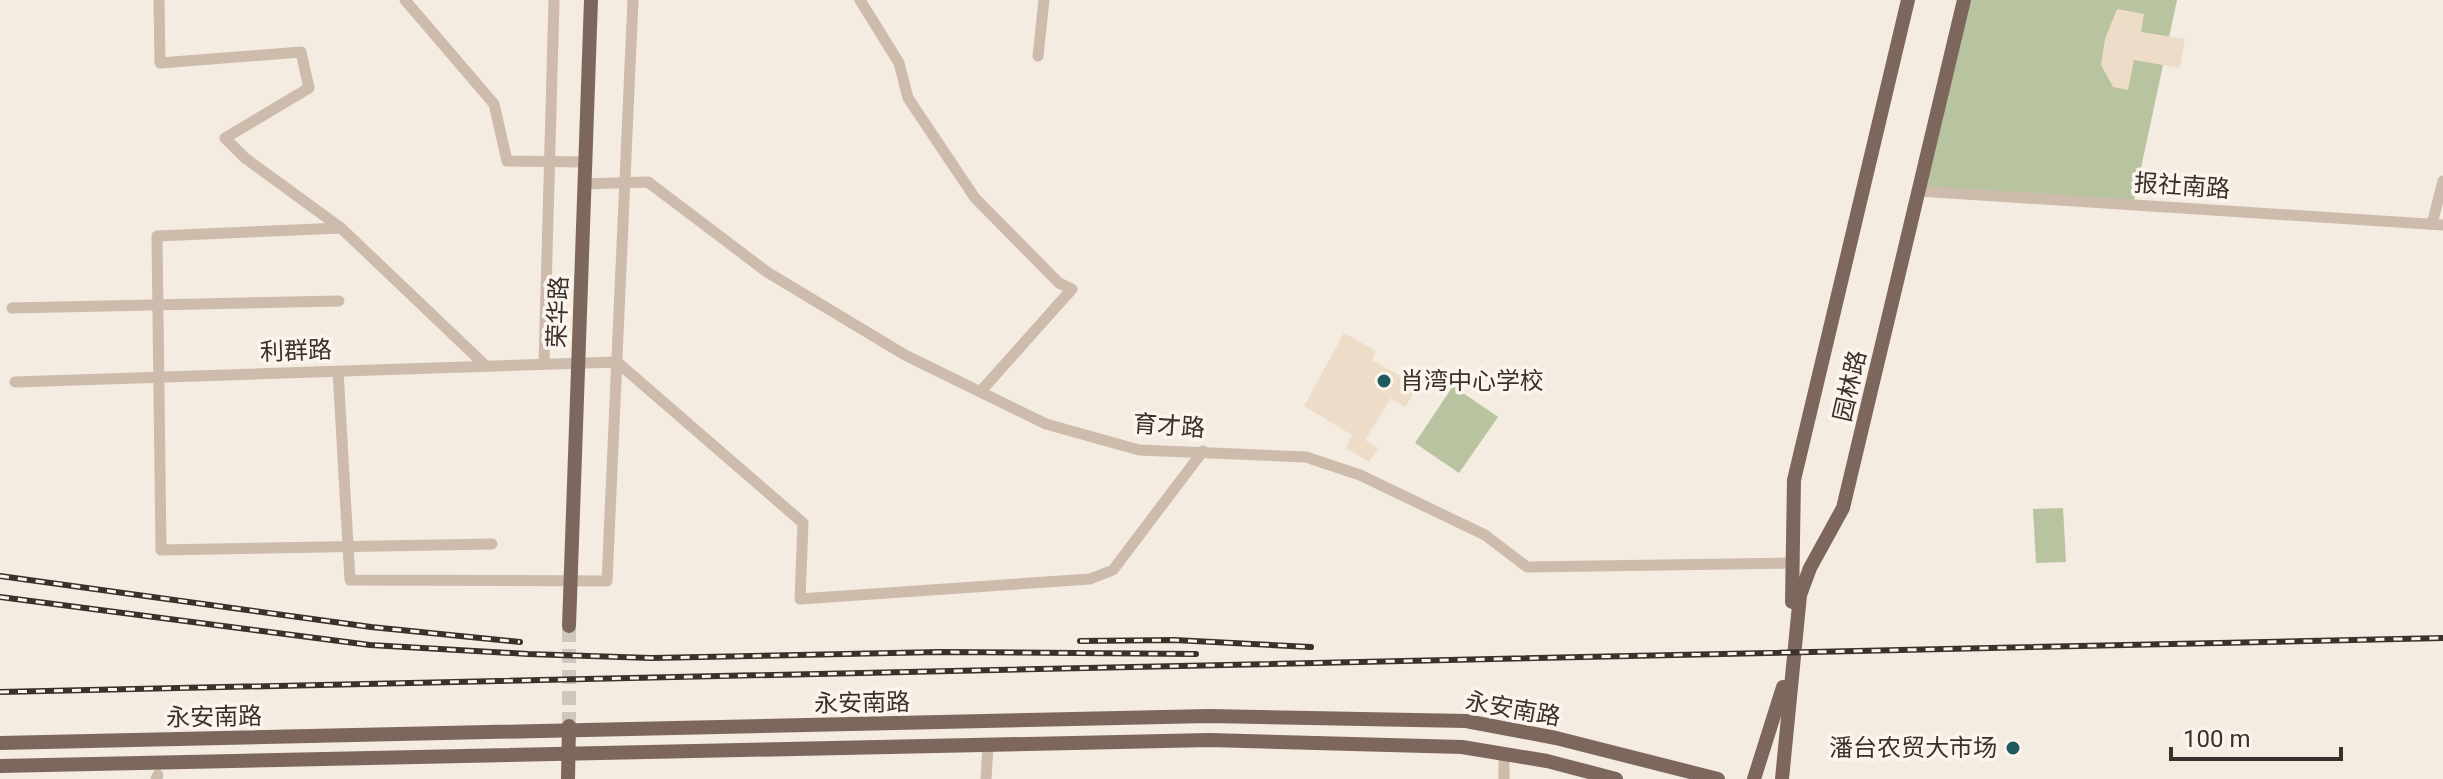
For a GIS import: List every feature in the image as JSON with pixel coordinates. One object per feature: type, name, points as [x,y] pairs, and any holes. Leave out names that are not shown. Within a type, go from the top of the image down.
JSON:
[{"type":"main road","name":"荣华路","points":[[569,626],[591,0]]},
{"type":"main road","name":"园林路","points":[[1754,779],[1782,697],[1794,563],[1794,480],[1908,0]]},
{"type":"main road","name":"园林路","points":[[1782,779],[1800,595],[1843,508],[1964,0]]},
{"type":"main road","name":"永安南路","points":[[0,743],[1209,716],[1466,721],[1556,738],[1718,779]]},
{"type":"main road","points":[[568,779],[569,729]]},
{"type":"main road","name":"永安南路","points":[[0,766],[1210,740],[1462,747],[1616,779]]},
{"type":"street","points":[[159,0],[160,63],[301,52],[309,88],[225,138],[245,158],[341,228],[486,366]]},
{"type":"street","points":[[405,0],[494,104],[507,161],[585,162]]},
{"type":"street","points":[[544,364],[554,0]]},
{"type":"street","points":[[338,371],[350,580],[607,581],[622,183],[633,0]]},
{"type":"street","points":[[860,0],[899,63],[908,98],[975,198],[1059,283],[1072,289],[981,391]]},
{"type":"street","points":[[1038,56],[1044,0]]},
{"type":"street","points":[[2438,224],[2443,181]]},
{"type":"street","name":"育才路","points":[[584,184],[648,182],[767,272],[905,355],[1046,424],[1139,450],[1306,457],[1360,475],[1485,535],[1527,567],[1794,563]]},
{"type":"street","name":"报社南路","points":[[1919,191],[2438,224]]},
{"type":"street","points":[[341,228],[157,236],[161,550],[492,544]]},
{"type":"street","points":[[12,308],[339,301]]},
{"type":"street","points":[[617,362],[803,523],[800,599],[1090,579],[1113,570],[1203,451]]},
{"type":"street","name":"利群路","points":[[15,382],[617,362]]},
{"type":"street","points":[[986,779],[988,746]]},
{"type":"street","points":[[1504,754],[1504,779]]},
{"type":"green space","points":[[1964,0],[2177,0],[2133,205],[1919,191]]},
{"type":"green space","points":[[1453,386],[1498,417],[1459,473],[1415,443]]},
{"type":"green space","points":[[2063,508],[2066,562],[2036,563],[2033,509]]},
{"type":"shaded area","points":[[2117,9],[2144,14],[2141,32],[2185,39],[2180,68],[2134,60],[2128,90],[2113,87],[2101,65],[2105,39]]},
{"type":"shaded area","points":[[1344,333],[1376,351],[1372,360],[1418,386],[1405,407],[1391,398],[1365,440],[1378,448],[1369,462],[1346,448],[1352,435],[1304,406]]},
{"type":"tunnel","points":[[569,626],[569,726]]},
{"type":"railway","points":[[0,576],[371,627],[520,642]]},
{"type":"railway","points":[[0,597],[370,645],[528,654],[651,658],[939,652],[1196,654]]},
{"type":"railway","points":[[0,692],[2443,638]]},
{"type":"railway","points":[[1080,641],[1174,640],[1311,647]]},
{"type":"place","name":"肖湾中心学校","points":[[1384,381]]},
{"type":"place","name":"潘台农贸大市场","points":[[2013,748]]}]
